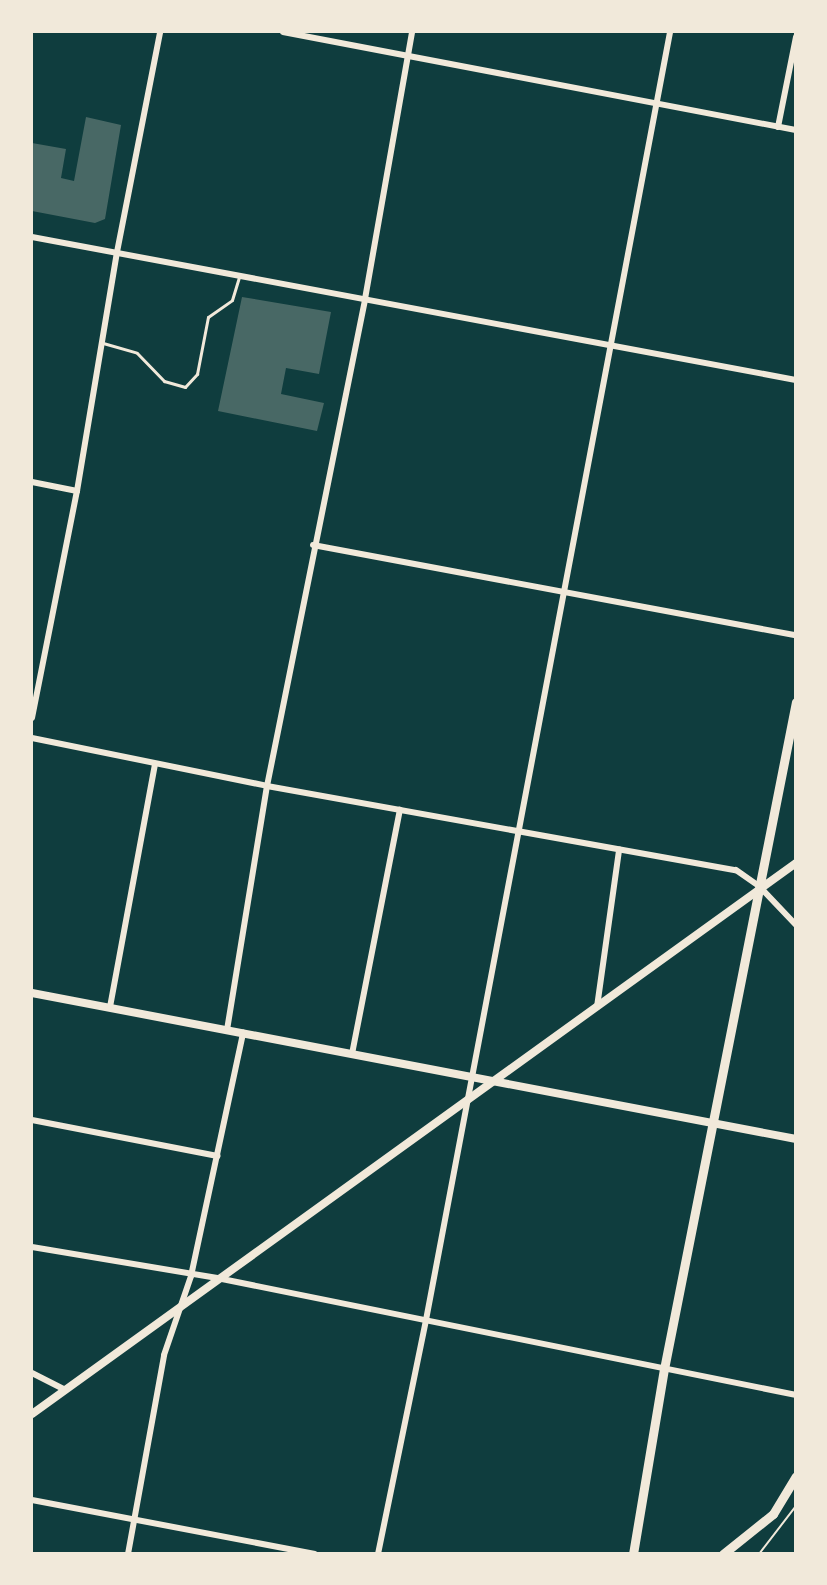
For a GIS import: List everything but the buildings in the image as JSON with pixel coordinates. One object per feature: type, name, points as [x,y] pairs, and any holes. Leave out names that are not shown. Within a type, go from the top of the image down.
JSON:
[{"type":"main road","points":[[634,1551],[664,1369],[795,702]]},
{"type":"main road","points":[[32,1414],[217,1278],[596,1009],[795,863]]},
{"type":"main road","points":[[32,993],[795,1139]]},
{"type":"main road","points":[[723,1554],[764,1525],[795,1476]]},
{"type":"street","points":[[32,718],[77,491],[117,252],[160,32]]},
{"type":"street","points":[[282,32],[795,130]]},
{"type":"street","points":[[226,1030],[267,786],[313,545],[365,298],[412,32]]},
{"type":"street","points":[[378,1554],[426,1320],[465,1101],[608,346],[670,32]]},
{"type":"street","points":[[778,127],[795,37]]},
{"type":"street","points":[[32,237],[795,380]]},
{"type":"street","points":[[32,482],[77,491]]},
{"type":"street","points":[[313,545],[795,635]]},
{"type":"street","points":[[32,738],[267,786],[736,870],[760,887],[795,925]]},
{"type":"street","points":[[110,1007],[155,764]]},
{"type":"street","points":[[352,1054],[400,810]]},
{"type":"street","points":[[596,1009],[619,850]]},
{"type":"street","points":[[128,1554],[164,1355],[191,1276],[219,1156],[243,1033]]},
{"type":"street","points":[[32,1120],[219,1156]]},
{"type":"street","points":[[32,1247],[191,1276],[217,1278],[795,1395]]},
{"type":"street","points":[[32,1373],[65,1390]]},
{"type":"street","points":[[32,1500],[315,1554]]},
{"type":"lane","points":[[102,343],[137,353],[164,381],[185,387],[197,374],[208,316],[232,300],[239,275]]},
{"type":"path","points":[[759,1554],[795,1506]]}]
